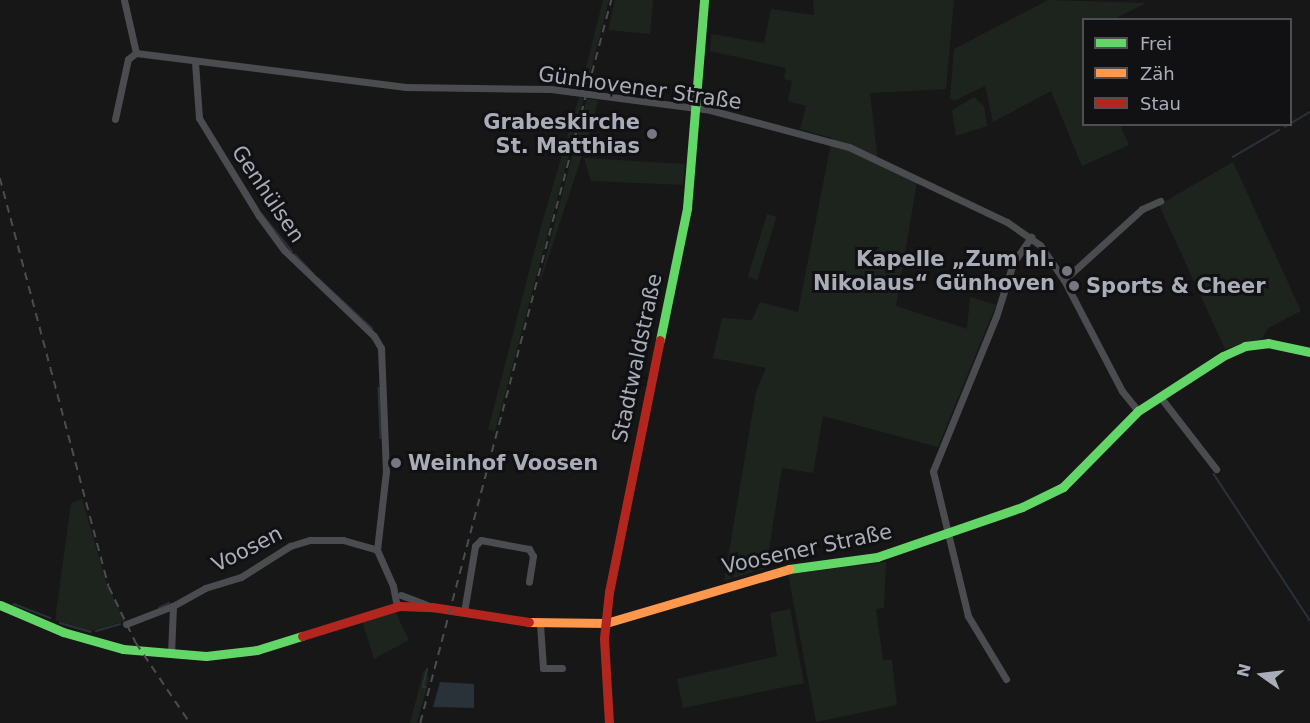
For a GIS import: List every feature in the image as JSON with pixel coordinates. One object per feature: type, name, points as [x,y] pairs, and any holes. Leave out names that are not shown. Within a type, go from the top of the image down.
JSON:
[{"type":"street","points":[[124,0],[136,53]]},
{"type":"street","name":"Stadtwaldstraße","points":[[609,723],[606,623],[626,502],[685,218],[704,0]]},
{"type":"street","points":[[115,119],[128,59],[136,53],[185,57],[195,62]]},
{"type":"street","name":"Günhovener Straße","points":[[195,62],[406,87],[551,89],[696,109],[849,147],[1031,237],[1064,280],[1122,391],[1138,411]]},
{"type":"street","name":"Genhülsen","points":[[195,62],[200,118],[259,216],[284,250],[374,336],[381,348],[386,471],[377,550]]},
{"type":"street","points":[[1064,280],[1142,209],[1160,201]]},
{"type":"street","points":[[1006,679],[968,616],[933,471],[996,317],[1013,263],[1031,237]]},
{"type":"street","name":"Voosener Straße","points":[[606,623],[770,571],[877,557],[1047,497],[1138,411],[1222,356],[1245,346],[1268,343],[1310,352]]},
{"type":"street","points":[[1161,398],[1216,468]]},
{"type":"street","name":"Voosen","points":[[126,624],[173,606],[205,588],[242,577],[290,546],[310,540],[343,540],[377,550]]},
{"type":"street","points":[[464,612],[468,577],[479,541],[529,549],[533,556],[529,582]]},
{"type":"street","points":[[377,550],[401,607]]},
{"type":"street","points":[[393,586],[401,595],[432,607]]},
{"type":"street","points":[[401,595],[401,607]]},
{"type":"street","points":[[0,606],[82,639],[123,649],[206,656],[256,650],[401,607],[432,607],[540,624],[606,623]]},
{"type":"street","points":[[171,654],[173,606]]},
{"type":"street","points":[[540,624],[543,668],[562,668]]},
{"type":"shaded area","points":[[603,0],[609,0],[585,92],[580,92]]},
{"type":"shaded area","points":[[615,0],[653,0],[650,34],[608,30]]},
{"type":"shaded area","points":[[813,0],[954,0],[946,89],[870,93],[878,162],[917,182],[896,306],[967,329],[970,297],[996,305],[938,447],[823,416],[813,473],[782,468],[766,568],[724,581],[756,392],[766,368],[713,358],[722,318],[752,320],[760,302],[798,312],[832,138],[800,129],[806,106],[788,101],[792,81],[784,79],[786,68],[710,51],[711,34],[764,43],[771,9],[814,15]]},
{"type":"shaded area","points":[[1048,0],[1146,3],[1116,18],[1082,18],[1082,126],[1120,126],[1129,145],[1082,166],[1051,91],[993,122],[985,86],[954,101],[950,98],[954,49]]},
{"type":"shaded area","points":[[579,97],[584,98],[495,431],[488,430],[539,233]]},
{"type":"shaded area","points":[[974,97],[984,106],[987,126],[956,136],[952,110]]},
{"type":"shaded area","points":[[587,99],[598,100],[592,126],[537,291]]},
{"type":"shaded area","points":[[584,158],[685,164],[683,185],[591,181]]},
{"type":"shaded area","points":[[1233,162],[1301,311],[1268,328],[1262,339],[1225,349],[1159,205]]},
{"type":"shaded area","points":[[767,214],[777,217],[757,280],[748,277]]},
{"type":"shaded area","points":[[82,499],[106,582],[125,621],[87,632],[55,620],[71,503]]},
{"type":"shaded area","points":[[886,562],[884,608],[876,609],[883,660],[892,660],[897,705],[816,722],[788,574]]},
{"type":"shaded area","points":[[790,609],[804,683],[683,708],[677,679],[777,656],[770,613]]},
{"type":"shaded area","points":[[395,611],[409,640],[374,659],[362,621]]},
{"type":"shaded area","points":[[424,669],[429,678],[426,690],[417,723],[410,723]]},
{"type":"shaded area","points":[[440,682],[474,684],[474,708],[433,707]]},
{"type":"waterway","points":[[1292,123],[1310,112]]},
{"type":"waterway","points":[[1233,157],[1279,130]]},
{"type":"waterway","points":[[262,214],[292,251]]},
{"type":"waterway","points":[[295,254],[313,273]]},
{"type":"waterway","points":[[318,278],[372,328]]},
{"type":"waterway","points":[[379,388],[381,438]]},
{"type":"waterway","points":[[1214,474],[1310,620]]},
{"type":"waterway","points":[[159,608],[169,603]]},
{"type":"waterway","points":[[14,604],[50,618]]},
{"type":"waterway","points":[[60,623],[91,632]]},
{"type":"waterway","points":[[96,631],[120,624]]},
{"type":"waterway","points":[[426,688],[423,687],[427,669]]},
{"type":"railway","points":[[420,723],[611,0]]},
{"type":"railway","points":[[0,178],[109,587],[136,643],[190,723]]},
{"type":"traffic: fast","points":[[660,340],[687,208],[704,0]]},
{"type":"traffic: fast","points":[[789,569],[877,557],[1022,507],[1063,487],[1138,411],[1223,356],[1245,346],[1268,343],[1310,352]]},
{"type":"traffic: fast","points":[[0,605],[63,632],[123,649],[206,656],[257,650],[302,636]]},
{"type":"traffic: slow","points":[[529,622],[606,623],[789,569]]},
{"type":"traffic: jam","points":[[609,723],[604,638],[609,592],[660,340]]},
{"type":"traffic: jam","points":[[302,636],[399,606],[432,607],[529,622]]},
{"type":"place","name":"Grabeskirche St. Matthias","points":[[652,134]]},
{"type":"place","name":"Kapelle „Zum hl. Nikolaus“ Günhoven","points":[[1067,271]]},
{"type":"place","name":"Sports & Cheer","points":[[1074,286]]},
{"type":"place","name":"Weinhof Voosen","points":[[396,463]]}]
